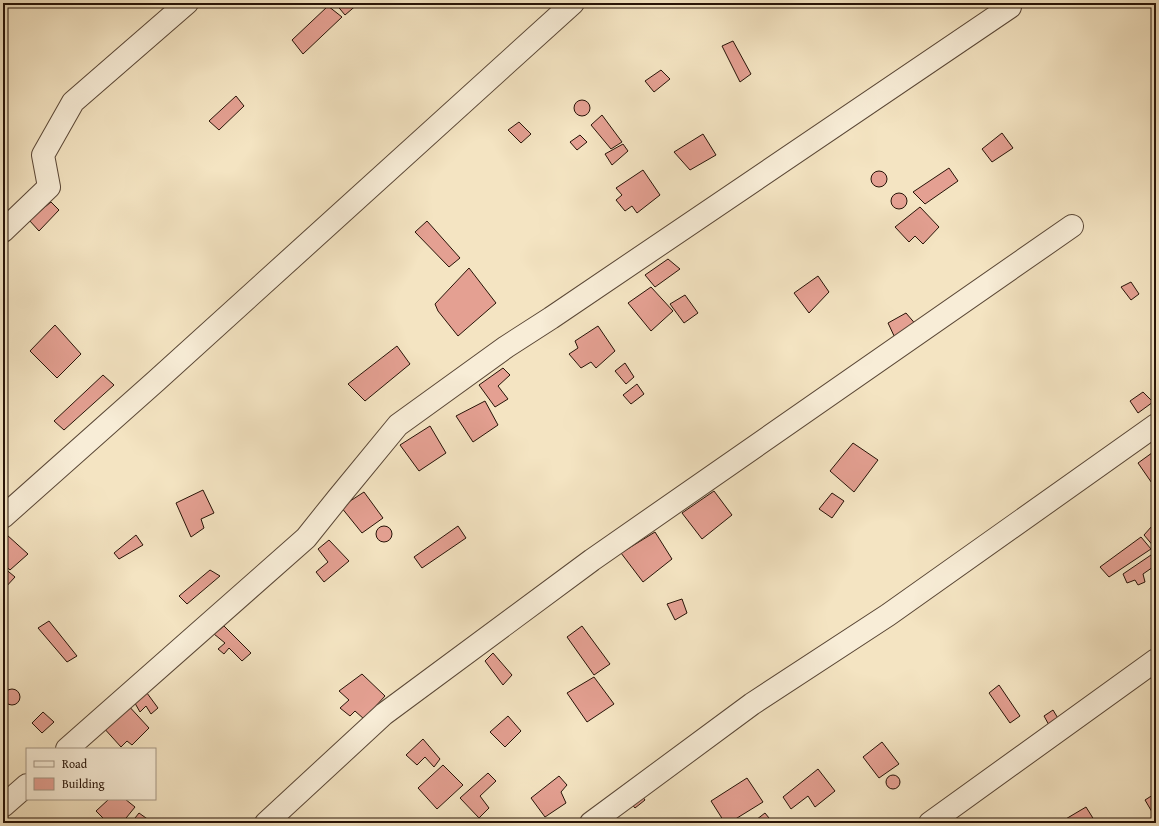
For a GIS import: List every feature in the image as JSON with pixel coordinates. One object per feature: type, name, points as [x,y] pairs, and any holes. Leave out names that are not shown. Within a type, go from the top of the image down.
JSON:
[{"type":"street","points":[[3,231],[49,187],[43,155],[73,102],[187,3]]},
{"type":"street","points":[[3,517],[156,381],[573,3]]},
{"type":"street","points":[[68,748],[306,538],[398,425],[506,347],[1010,7]]},
{"type":"street","points":[[266,823],[384,714],[579,569],[1072,226]]},
{"type":"street","points":[[591,823],[752,704],[888,615],[1156,425]]},
{"type":"street","points":[[930,823],[1156,660]]},
{"type":"street","points":[[3,806],[26,786]]},
{"type":"building","points":[[335,3],[359,3],[345,15]]},
{"type":"building","points":[[328,6],[342,17],[303,54],[292,40]]},
{"type":"building","points":[[733,41],[751,74],[740,82],[722,46]]},
{"type":"building","points":[[661,70],[670,79],[654,92],[645,81]]},
{"type":"building","points":[[236,96],[244,106],[219,130],[209,121]]},
{"type":"building","points":[[579,100],[585,100],[590,105],[588,114],[585,116],[579,116],[574,111],[574,105]]},
{"type":"building","points":[[602,115],[622,142],[611,149],[591,125]]},
{"type":"building","points":[[519,122],[531,134],[521,143],[508,130]]},
{"type":"building","points":[[1002,133],[1013,148],[992,162],[982,149]]},
{"type":"building","points":[[703,134],[716,155],[690,170],[674,152]]},
{"type":"building","points":[[580,135],[587,142],[577,150],[570,142]]},
{"type":"building","points":[[623,144],[628,151],[612,165],[605,154]]},
{"type":"building","points":[[949,168],[958,181],[925,204],[913,192]]},
{"type":"building","points":[[643,170],[660,195],[637,213],[632,206],[625,211],[616,200],[622,195],[616,188]]},
{"type":"building","points":[[876,171],[882,171],[887,176],[885,185],[882,187],[876,187],[871,182],[871,176]]},
{"type":"building","points":[[896,193],[902,193],[907,198],[905,207],[902,209],[896,209],[891,204],[891,198]]},
{"type":"building","points":[[51,202],[59,210],[39,231],[29,220]]},
{"type":"building","points":[[920,207],[939,227],[923,244],[915,236],[909,242],[895,227]]},
{"type":"building","points":[[427,221],[460,258],[449,267],[415,232]]},
{"type":"building","points":[[668,259],[680,269],[655,287],[645,275]]},
{"type":"building","points":[[469,268],[496,303],[458,336],[438,311],[435,304]]},
{"type":"building","points":[[818,276],[829,292],[809,313],[794,293]]},
{"type":"building","points":[[1131,282],[1139,294],[1131,300],[1121,287]]},
{"type":"building","points":[[651,287],[673,311],[651,331],[628,303]]},
{"type":"building","points":[[685,295],[698,313],[684,323],[670,304]]},
{"type":"building","points":[[906,313],[918,327],[896,340],[888,323]]},
{"type":"building","points":[[55,325],[81,354],[57,378],[30,351]]},
{"type":"building","points":[[598,326],[615,351],[596,368],[591,362],[581,368],[569,354],[578,348],[575,341]]},
{"type":"building","points":[[397,346],[410,364],[365,401],[348,384]]},
{"type":"building","points":[[625,363],[634,377],[626,384],[615,371]]},
{"type":"building","points":[[503,368],[510,375],[498,386],[508,399],[495,407],[479,385]]},
{"type":"building","points":[[103,375],[114,385],[64,430],[54,421]]},
{"type":"building","points":[[637,384],[644,394],[631,404],[623,395]]},
{"type":"building","points":[[1143,392],[1153,402],[1138,413],[1130,401]]},
{"type":"building","points":[[485,401],[498,425],[473,442],[456,416]]},
{"type":"building","points":[[430,426],[446,453],[419,471],[400,445]]},
{"type":"building","points":[[853,443],[878,460],[854,492],[830,471]]},
{"type":"building","points":[[1156,450],[1156,489],[1138,463]]},
{"type":"building","points":[[203,490],[214,513],[201,519],[204,528],[191,537],[176,503]]},
{"type":"building","points":[[714,491],[732,515],[702,539],[682,513]]},
{"type":"building","points":[[364,492],[383,518],[362,533],[341,507]]},
{"type":"building","points":[[832,493],[844,501],[832,518],[819,509]]},
{"type":"building","points":[[384,526],[390,528],[392,534],[390,540],[384,542],[378,540],[376,534],[378,528]]},
{"type":"building","points":[[458,526],[466,538],[422,568],[414,557]]},
{"type":"building","points":[[1152,526],[1156,531],[1155,548],[1144,535]]},
{"type":"building","points":[[655,532],[672,559],[643,582],[621,553]]},
{"type":"building","points":[[7,535],[28,554],[10,570],[3,564],[3,539]]},
{"type":"building","points":[[136,535],[143,545],[119,559],[114,553]]},
{"type":"building","points":[[1141,537],[1151,549],[1109,577],[1100,567]]},
{"type":"building","points":[[329,540],[349,561],[324,582],[316,572],[328,562],[318,549]]},
{"type":"building","points":[[1151,555],[1156,565],[1143,574],[1145,582],[1138,585],[1135,580],[1127,583],[1123,574]]},
{"type":"building","points":[[3,567],[15,577],[4,589],[3,588]]},
{"type":"building","points":[[210,570],[220,576],[187,604],[179,596]]},
{"type":"building","points":[[682,599],[687,613],[675,620],[667,604]]},
{"type":"building","points":[[49,621],[77,656],[67,662],[38,628]]},
{"type":"building","points":[[224,626],[251,653],[242,661],[229,648],[224,654],[218,649],[225,643],[214,634]]},
{"type":"building","points":[[582,626],[610,664],[594,675],[567,637]]},
{"type":"building","points":[[493,653],[512,675],[503,685],[485,661]]},
{"type":"building","points":[[362,674],[385,696],[364,719],[355,711],[350,716],[340,708],[349,700],[339,691]]},
{"type":"building","points":[[594,677],[614,704],[587,722],[567,693]]},
{"type":"building","points":[[999,685],[1020,716],[1010,723],[989,693]]},
{"type":"building","points":[[12,689],[18,691],[20,697],[18,703],[12,705],[6,703],[4,697],[6,691]]},
{"type":"building","points":[[144,689],[158,708],[151,714],[146,706],[140,712],[132,698]]},
{"type":"building","points":[[126,703],[149,728],[132,745],[127,741],[121,747],[102,726]]},
{"type":"building","points":[[1053,710],[1059,720],[1049,725],[1044,716]]},
{"type":"building","points":[[43,712],[54,722],[42,733],[32,723]]},
{"type":"building","points":[[508,716],[521,731],[505,747],[490,732]]},
{"type":"building","points":[[423,739],[440,759],[434,767],[425,757],[417,765],[406,755]]},
{"type":"building","points":[[882,742],[899,764],[879,778],[863,757]]},
{"type":"building","points":[[443,765],[463,785],[437,809],[418,788]]},
{"type":"building","points":[[818,769],[835,791],[815,807],[808,796],[791,809],[783,797]]},
{"type":"building","points":[[488,773],[496,781],[480,796],[489,808],[479,818],[460,798]]},
{"type":"building","points":[[890,775],[896,775],[900,779],[900,785],[896,789],[890,789],[886,785],[886,779]]},
{"type":"building","points":[[559,776],[567,785],[561,792],[566,803],[545,817],[531,798]]},
{"type":"building","points":[[747,778],[763,802],[729,823],[725,823],[711,801]]},
{"type":"building","points":[[639,792],[645,800],[635,808],[628,800]]},
{"type":"building","points":[[1156,793],[1156,816],[1155,817],[1145,800]]},
{"type":"building","points":[[108,800],[126,800],[135,807],[122,823],[108,823],[96,811]]},
{"type":"building","points":[[1086,807],[1096,823],[1059,823]]},
{"type":"building","points":[[139,813],[153,823],[131,823]]},
{"type":"building","points":[[765,813],[773,823],[752,823]]}]
